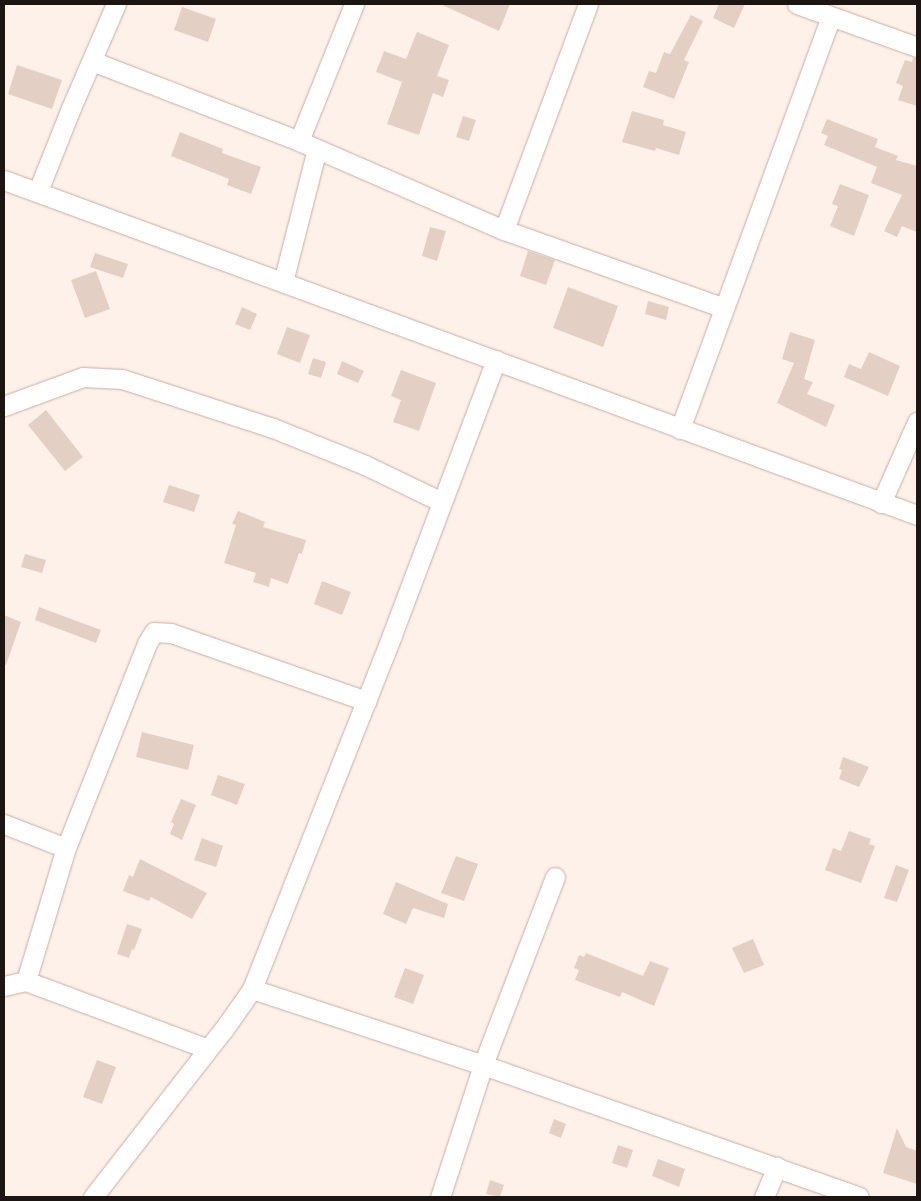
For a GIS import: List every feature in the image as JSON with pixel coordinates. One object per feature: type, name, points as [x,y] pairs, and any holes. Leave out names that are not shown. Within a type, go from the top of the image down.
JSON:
[{"type":"street","points":[[38,191],[70,108],[116,4]]},
{"type":"street","points":[[299,141],[354,4]]},
{"type":"street","points":[[504,230],[588,4]]},
{"type":"street","points":[[797,4],[917,47]]},
{"type":"street","points":[[680,429],[831,16]]},
{"type":"street","points":[[92,61],[299,141],[504,230],[724,308]]},
{"type":"street","points":[[283,282],[317,149]]},
{"type":"street","points":[[4,180],[496,360],[881,504],[917,515]]},
{"type":"street","points":[[93,1197],[252,989],[366,701],[496,360]]},
{"type":"street","points":[[4,406],[83,377],[122,379],[273,428],[365,465],[442,502]]},
{"type":"street","points":[[881,504],[917,422]]},
{"type":"street","points":[[26,981],[66,848],[147,644],[154,632],[171,634],[366,701]]},
{"type":"street","points":[[4,824],[66,848]]},
{"type":"street","points":[[440,1197],[483,1065],[556,877]]},
{"type":"street","points":[[4,986],[26,981],[208,1049]]},
{"type":"street","points":[[252,989],[483,1065],[859,1197]]},
{"type":"street","points":[[764,1197],[776,1168]]},
{"type":"building","points":[[440,4],[510,4],[499,31]]},
{"type":"building","points":[[719,4],[745,4],[734,28],[713,18]]},
{"type":"building","points":[[182,7],[216,19],[208,42],[174,30]]},
{"type":"building","points":[[691,15],[703,21],[684,60],[689,62],[674,99],[643,87],[649,71],[656,73],[664,52],[670,54]]},
{"type":"building","points":[[417,32],[449,45],[437,76],[449,80],[443,97],[433,93],[419,135],[387,124],[402,82],[376,72],[384,51],[406,59]]},
{"type":"building","points":[[913,58],[917,58],[917,106],[898,100],[903,86],[896,83],[905,60],[912,62]]},
{"type":"building","points":[[17,65],[62,80],[52,109],[8,94]]},
{"type":"building","points":[[632,111],[664,120],[663,125],[686,132],[679,155],[656,148],[655,151],[622,142]]},
{"type":"building","points":[[463,116],[476,120],[469,141],[456,137]]},
{"type":"building","points":[[827,119],[878,139],[875,147],[898,156],[896,160],[917,166],[917,232],[902,226],[897,237],[884,231],[902,195],[871,183],[877,167],[824,145],[828,136],[821,133]]},
{"type":"building","points":[[180,132],[223,149],[222,153],[261,167],[251,194],[227,185],[229,179],[171,156]]},
{"type":"building","points":[[840,184],[869,195],[854,236],[830,226],[838,206],[832,204]]},
{"type":"building","points":[[430,227],[446,231],[437,261],[422,256]]},
{"type":"building","points":[[528,251],[555,260],[546,285],[520,276]]},
{"type":"building","points":[[95,253],[128,264],[123,278],[90,267]]},
{"type":"building","points":[[96,271],[110,309],[85,318],[71,280]]},
{"type":"building","points":[[568,287],[618,306],[603,347],[553,328]]},
{"type":"building","points":[[648,301],[669,307],[666,320],[645,314]]},
{"type":"building","points":[[242,307],[257,314],[250,330],[235,324]]},
{"type":"building","points":[[287,327],[310,335],[300,363],[277,354]]},
{"type":"building","points":[[790,332],[815,340],[804,379],[813,382],[807,394],[835,405],[826,427],[777,403],[794,363],[782,359]]},
{"type":"building","points":[[869,352],[900,366],[888,396],[844,377],[849,364],[861,369]]},
{"type":"building","points":[[313,358],[326,362],[321,378],[308,374]]},
{"type":"building","points":[[342,361],[364,371],[358,383],[337,374]]},
{"type":"building","points":[[401,370],[436,383],[419,431],[393,422],[401,400],[391,396]]},
{"type":"building","points":[[46,410],[83,457],[65,471],[28,425]]},
{"type":"building","points":[[169,485],[200,495],[194,512],[163,502]]},
{"type":"building","points":[[238,511],[265,522],[263,527],[306,540],[302,554],[299,553],[288,584],[271,578],[269,587],[253,582],[256,573],[224,563],[236,525],[232,524]]},
{"type":"building","points":[[25,554],[46,560],[42,573],[21,567]]},
{"type":"building","points":[[322,581],[351,592],[342,615],[314,604]]},
{"type":"building","points":[[39,607],[101,630],[96,643],[35,620]]},
{"type":"building","points":[[4,615],[21,622],[6,665],[4,665]]},
{"type":"building","points":[[142,732],[194,745],[188,770],[136,757]]},
{"type":"building","points":[[843,757],[869,767],[859,787],[839,779],[842,770],[839,769]]},
{"type":"building","points":[[218,775],[245,784],[237,805],[211,795]]},
{"type":"building","points":[[181,799],[196,805],[182,840],[170,834],[174,824],[171,822]]},
{"type":"building","points":[[849,831],[871,839],[869,844],[875,846],[861,883],[825,870],[833,848],[841,851]]},
{"type":"building","points":[[202,838],[223,846],[216,867],[194,860]]},
{"type":"building","points":[[456,856],[478,864],[464,901],[441,893]]},
{"type":"building","points":[[140,859],[207,893],[192,919],[151,897],[149,901],[123,891],[129,875],[133,877]]},
{"type":"building","points":[[896,865],[909,870],[897,902],[884,898]]},
{"type":"building","points":[[396,882],[448,904],[444,918],[413,908],[406,924],[383,914]]},
{"type":"building","points":[[127,924],[142,929],[129,958],[117,954]]},
{"type":"building","points":[[753,939],[764,965],[744,973],[732,948]]},
{"type":"building","points":[[586,953],[643,976],[650,961],[669,968],[654,1006],[622,992],[620,997],[575,980],[579,970],[574,968],[579,955],[584,957]]},
{"type":"building","points":[[405,968],[424,975],[413,1004],[394,997]]},
{"type":"building","points":[[97,1060],[116,1067],[102,1104],[83,1097]]},
{"type":"building","points":[[554,1119],[566,1124],[561,1138],[549,1133]]},
{"type":"building","points":[[897,1128],[906,1147],[917,1151],[917,1184],[883,1173]]},
{"type":"building","points":[[618,1145],[633,1150],[627,1168],[612,1163]]},
{"type":"building","points":[[658,1159],[685,1169],[679,1187],[652,1176]]},
{"type":"building","points":[[490,1180],[504,1185],[500,1197],[486,1194]]}]
